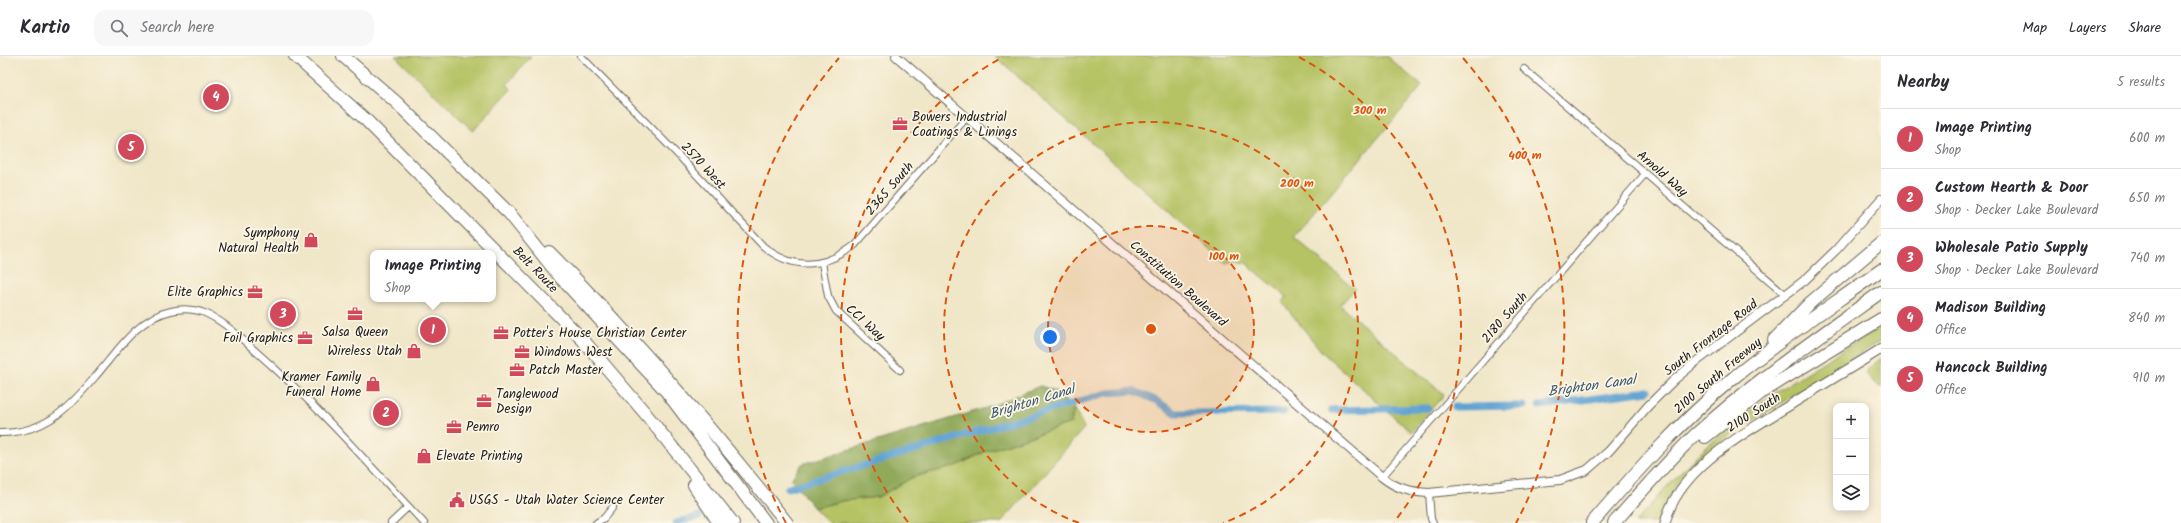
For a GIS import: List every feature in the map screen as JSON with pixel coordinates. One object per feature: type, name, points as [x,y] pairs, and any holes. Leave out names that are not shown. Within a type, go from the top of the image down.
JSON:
[{"type":"highway","name":"Belt Route","points":[[295,56],[366,120],[515,269],[583,340],[645,412],[733,523]]},
{"type":"highway","name":"Belt Route","points":[[343,56],[396,102],[510,214],[561,278],[666,391],[766,523]]},
{"type":"highway","points":[[510,214],[575,279],[687,402],[732,454],[787,523]]},
{"type":"highway","points":[[1732,379],[1811,302],[1881,243]]},
{"type":"highway","name":"2100 South Freeway","points":[[1592,523],[1654,452],[1732,379],[1881,270]]},
{"type":"highway","points":[[1614,523],[1669,462],[1718,415],[1767,374],[1881,292]]},
{"type":"highway","points":[[1614,523],[1694,446],[1762,392],[1881,319]]},
{"type":"highway","points":[[645,412],[719,523]]},
{"type":"main road","name":"2100 South","points":[[1665,523],[1672,502],[1681,489],[1698,470],[1725,447],[1881,349]]},
{"type":"street","name":"2570 West","points":[[581,56],[763,246],[776,256],[791,261],[807,264],[822,263]]},
{"type":"street","name":"Constitution Boulevard","points":[[896,56],[1382,477],[1401,489],[1429,493]]},
{"type":"street","name":"Arnold Way","points":[[1524,69],[1786,295]]},
{"type":"street","name":"2365 South","points":[[822,263],[841,256],[861,240],[967,117]]},
{"type":"street","name":"2180 South","points":[[1382,477],[1645,174]]},
{"type":"street","name":"South Frontage Road","points":[[1429,493],[1560,480],[1587,470],[1609,452],[1648,406],[1674,380],[1696,361],[1786,295],[1836,250],[1881,199]]},
{"type":"street","name":"CCI Way","points":[[822,263],[828,296],[836,311],[900,370]]},
{"type":"street","points":[[0,433],[31,429],[44,424],[63,412],[133,334],[147,321],[171,311],[198,311],[222,322],[276,370],[424,523]]},
{"type":"street","points":[[1429,493],[1431,519],[1433,523]]},
{"type":"street","points":[[391,523],[408,506]]},
{"type":"street","points":[[596,523],[604,518],[613,507]]},
{"type":"green space","points":[[395,56],[531,56],[507,84],[511,89],[473,131]]},
{"type":"green space","points":[[995,56],[1386,56],[1422,86],[1294,237],[1355,289],[1340,305],[1444,395],[1411,432],[1322,352],[1282,302],[1287,297],[1246,263],[1236,261],[1226,263]]},
{"type":"green space","points":[[1881,327],[1881,341],[1752,421],[1712,449],[1694,465],[1678,483],[1666,502],[1658,523],[1635,523],[1661,493],[1708,445],[1748,412],[1792,382]]},
{"type":"green space","points":[[1881,358],[1881,388],[1867,375],[1867,370]]},
{"type":"green space","points":[[1040,386],[1057,391],[1074,407],[1071,423],[984,452],[956,466],[913,477],[878,497],[842,501],[814,508],[791,479],[802,464],[989,407]]},
{"type":"green space","points":[[1074,407],[1084,428],[1001,523],[829,523],[814,508],[842,501],[878,497],[913,477],[956,466],[984,452],[1071,423]]},
{"type":"waterway","name":"Brighton Canal","points":[[788,488],[1107,393],[1134,391],[1155,400],[1176,413],[1284,412]]},
{"type":"waterway","name":"Brighton Canal","points":[[1539,406],[1648,391]]},
{"type":"waterway","name":"Brighton Canal","points":[[1455,407],[1524,406]]},
{"type":"waterway","name":"Brighton Canal","points":[[1331,410],[1428,408]]},
{"type":"waterway","name":"Brighton Canal","points":[[676,523],[700,516]]},
{"type":"place","name":"Madison Building","points":[[216,97]]},
{"type":"place","name":"Bowers Industrial Coatings & Linings","points":[[900,124]]},
{"type":"place","name":"Hancock Building","points":[[131,147]]},
{"type":"place","name":"Symphony Natural Health","points":[[311,240]]},
{"type":"place","name":"Elite Graphics","points":[[255,292]]},
{"type":"place","name":"Wholesale Patio Supply","points":[[283,314]]},
{"type":"place","name":"Salsa Queen","points":[[355,314]]},
{"type":"place","name":"Image Printing","points":[[433,330]]},
{"type":"place","name":"Potter's House Christian Center","points":[[501,333]]},
{"type":"place","name":"Foil Graphics","points":[[305,338]]},
{"type":"place","name":"Wireless Utah","points":[[414,351]]},
{"type":"place","name":"Windows West","points":[[522,352]]},
{"type":"place","name":"Patch Master","points":[[517,370]]},
{"type":"place","name":"Kramer Family Funeral Home","points":[[373,384]]},
{"type":"place","name":"Tanglewood Design","points":[[484,401]]},
{"type":"place","name":"Custom Hearth & Door","points":[[386,413]]},
{"type":"place","name":"Pemro","points":[[454,427]]},
{"type":"place","name":"Elevate Printing","points":[[424,456]]},
{"type":"place","name":"USGS - Utah Water Science Center","points":[[457,500]]}]
